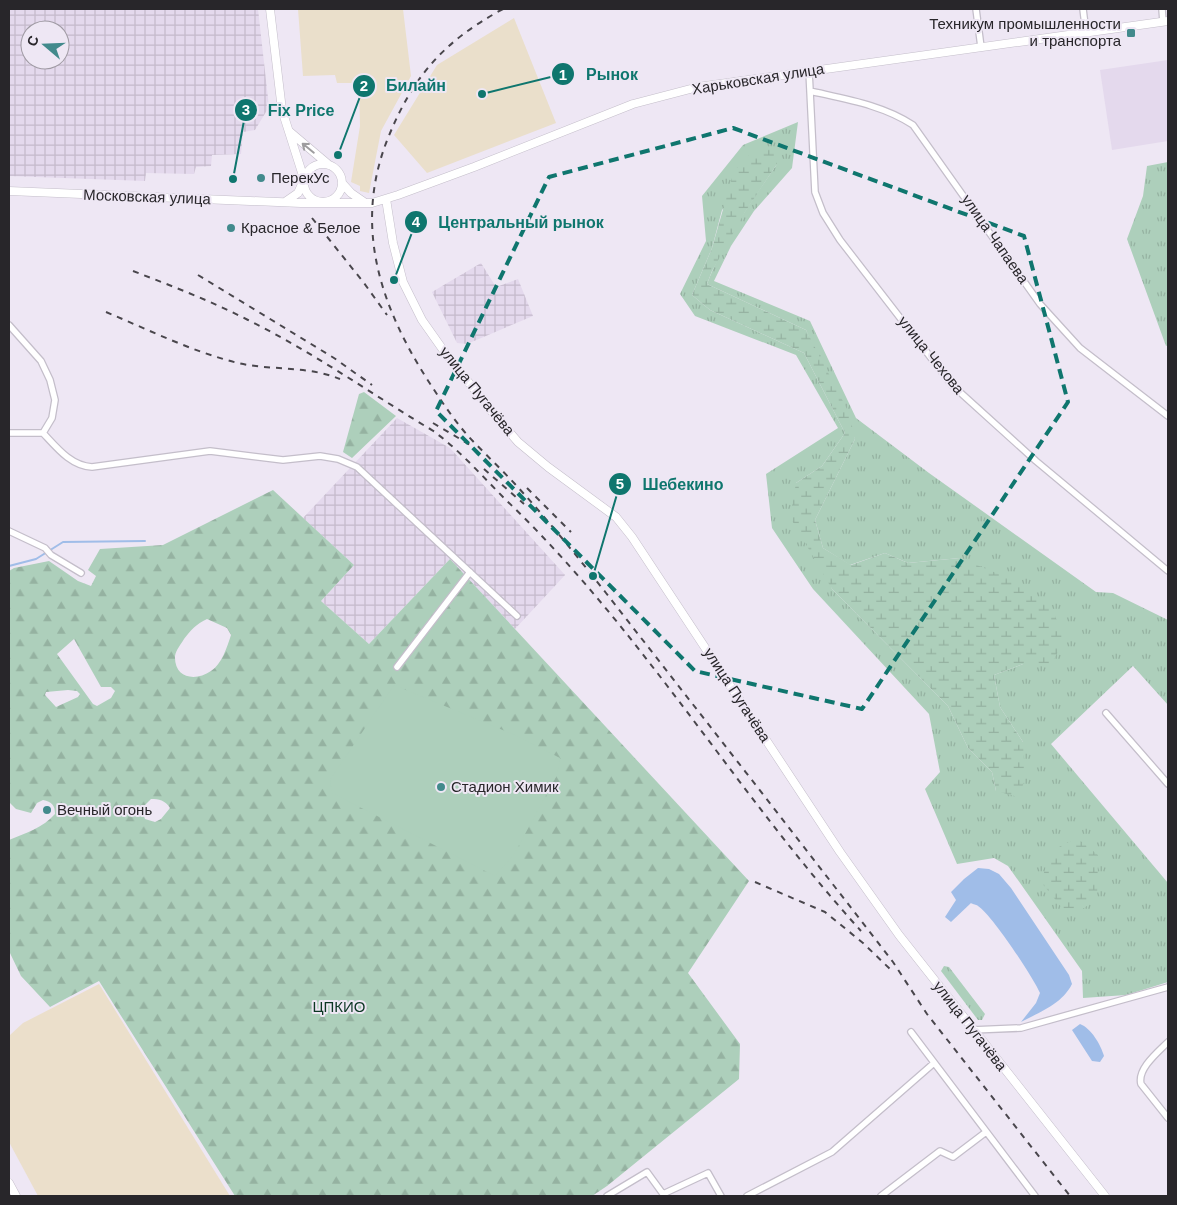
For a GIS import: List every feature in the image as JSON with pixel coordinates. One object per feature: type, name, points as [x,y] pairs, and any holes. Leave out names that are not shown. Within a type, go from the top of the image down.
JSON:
[{"type":"street","points":[[270,9],[282,110],[304,180],[305,190],[310,198],[328,202],[337,197],[342,188],[342,183]]},
{"type":"street","points":[[976,9],[981,47]]},
{"type":"street","points":[[1083,9],[1086,33]]},
{"type":"street","points":[[1162,9],[1165,22]]},
{"type":"street","name":"Харьковская улица","points":[[323,202],[372,202],[386,199],[474,167],[633,104],[698,87],[1165,22]]},
{"type":"street","name":"улица Чехова","points":[[809,71],[815,192],[823,213],[840,240],[952,385],[1036,461],[1168,571]]},
{"type":"street","name":"улица Чапаева","points":[[810,91],[887,111],[898,115],[913,125],[1040,304],[1080,348],[1168,416]]},
{"type":"street","points":[[288,131],[338,172],[342,183],[351,193],[364,202]]},
{"type":"street","points":[[286,202],[298,193],[306,174],[313,167],[329,165]]},
{"type":"street","name":"Московская улица","points":[[9,191],[323,202]]},
{"type":"street","name":"улица Пугачёва","points":[[386,199],[393,243],[403,282],[422,320],[493,413],[518,442],[548,467],[616,517],[632,537],[846,860],[899,935],[972,1030],[1105,1196]]},
{"type":"street","points":[[9,325],[41,361],[50,380],[54,400],[52,418],[43,433]]},
{"type":"street","points":[[9,433],[43,433],[76,464],[92,468],[210,451],[283,460],[320,456],[338,459],[357,467],[517,616]]},
{"type":"street","points":[[9,531],[45,548],[51,555],[81,573]]},
{"type":"street","points":[[396,667],[470,572]]},
{"type":"street","points":[[1106,713],[1168,784]]},
{"type":"street","points":[[972,1030],[1021,1028],[1168,987]]},
{"type":"street","points":[[912,1032],[1035,1196]]},
{"type":"street","points":[[1168,1042],[1143,1071],[1140,1078],[1141,1084],[1168,1118]]},
{"type":"street","points":[[747,1196],[832,1152],[934,1063]]},
{"type":"street","points":[[880,1196],[940,1151],[953,1157],[986,1132]]},
{"type":"street","points":[[607,1196],[647,1172],[663,1194],[708,1173],[721,1196]]},
{"type":"street","points":[[9,1183],[16,1196]]},
{"type":"highlighted area","points":[[733,128],[1024,236],[1068,402],[862,709],[695,671],[436,411],[549,177]]},
{"type":"shaded area","points":[[9,9],[258,9],[269,107],[255,130],[243,132],[241,154],[212,155],[211,166],[196,167],[194,174],[146,173],[145,181],[9,176]]},
{"type":"shaded area","points":[[298,9],[403,9],[411,76],[381,131],[369,193],[360,191],[360,186],[351,182],[360,126],[359,83],[337,83],[335,75],[303,76]]},
{"type":"shaded area","points":[[514,18],[556,123],[427,173],[394,135],[437,65]]},
{"type":"shaded area","points":[[1168,60],[1168,141],[1112,150],[1100,70]]},
{"type":"shaded area","points":[[481,263],[496,287],[518,279],[533,316],[467,344],[457,343],[432,292]]},
{"type":"shaded area","points":[[397,418],[450,448],[565,575],[515,629],[450,559],[369,644],[321,601],[354,565],[303,518]]},
{"type":"shaded area","points":[[99,984],[230,1196],[38,1196],[9,1142],[9,1036],[23,1023]]},
{"type":"green space","points":[[798,122],[792,168],[754,211],[731,246],[714,281],[810,321],[856,418],[929,473],[1096,592],[1113,593],[1168,620],[1168,705],[1133,666],[1051,744],[1168,883],[1168,982],[1126,995],[1083,998],[1082,971],[1008,866],[994,858],[957,864],[925,789],[940,772],[929,714],[813,589],[772,528],[766,474],[838,428],[796,355],[695,316],[680,294],[706,241],[702,196],[743,145]],"holes":[[[777,164],[729,237],[707,284],[806,330],[855,439],[815,520],[823,548],[850,565],[885,553],[908,563],[960,558],[1023,664],[994,675],[1000,707],[1023,742],[996,791],[992,772],[968,748],[948,706],[832,589],[796,483],[822,466],[845,433],[804,353],[710,310],[692,295],[712,248],[722,210]]]},
{"type":"green space","points":[[776,149],[777,164],[745,212],[712,271],[707,284],[806,330],[849,413],[855,439],[815,520],[823,548],[851,565],[885,553],[908,563],[960,558],[1013,580],[1053,611],[1065,640],[1049,667],[1023,664],[994,675],[1000,707],[1023,742],[1025,780],[1018,797],[996,791],[992,772],[968,748],[948,706],[832,589],[790,517],[796,483],[822,466],[845,433],[804,353],[710,310],[692,295],[712,248],[734,171],[754,150]]},
{"type":"green space","points":[[1168,162],[1168,345],[1166,346],[1127,239],[1143,196],[1147,166]]},
{"type":"green space","points":[[364,392],[396,416],[352,458],[343,452],[359,394]]},
{"type":"green space","name":"ЦПКИО","points":[[273,490],[354,565],[321,601],[369,644],[450,559],[749,881],[688,973],[740,1044],[739,1079],[607,1186],[592,1196],[235,1196],[99,981],[50,1007],[21,976],[9,951],[9,840],[39,827],[55,814],[54,806],[43,800],[37,803],[31,813],[16,809],[9,802],[9,571],[14,568],[49,561],[78,581],[91,586],[96,576],[88,570],[100,549],[163,545]],"holes":[[[207,619],[227,628],[231,635],[224,655],[215,668],[205,674],[192,677],[187,676],[178,669],[175,656],[184,639],[197,625]],[[74,639],[101,687],[111,687],[115,691],[111,698],[97,706],[93,704],[57,654]],[[68,690],[77,691],[80,694],[78,697],[56,707],[45,695],[46,692]],[[151,799],[157,799],[162,800],[170,808],[161,819],[155,822],[145,819],[142,811]]]},
{"type":"green space","name":"Стадион Химик","points":[[394,685],[515,735],[560,758],[557,775],[513,856],[495,876],[332,793],[330,780]]},
{"type":"green space","points":[[1077,838],[1098,855],[1097,899],[1078,912],[1063,909],[1041,882],[1051,851]]},
{"type":"green space","points":[[944,966],[949,967],[985,1014],[982,1020],[978,1020],[941,971]]},
{"type":"water","points":[[978,868],[989,869],[999,874],[1011,888],[1069,975],[1072,984],[1068,991],[1056,1002],[1021,1022],[1036,1003],[1040,993],[1002,933],[978,906],[971,903],[951,922],[945,917],[956,900],[951,892]]},
{"type":"water","points":[[1080,1024],[1092,1033],[1101,1047],[1104,1056],[1100,1062],[1092,1061],[1072,1030]]},
{"type":"waterway","points":[[9,566],[36,559],[63,542],[145,541]]},
{"type":"railway","points":[[503,9],[464,34],[433,62],[408,96],[388,138],[378,170],[373,202],[373,233],[377,263],[385,293],[396,322],[410,351],[427,379],[458,423],[469,437],[527,497],[595,579],[893,962],[927,1014],[1070,1196]]},
{"type":"railway","points":[[312,218],[387,315]]},
{"type":"railway","points":[[133,271],[206,300],[272,332],[435,432]]},
{"type":"railway","points":[[198,275],[334,358],[372,385]]},
{"type":"railway","points":[[106,312],[204,353],[238,363],[302,370],[340,379]]},
{"type":"railway","points":[[433,423],[472,446]]},
{"type":"railway","points":[[429,428],[460,453],[555,550],[601,602],[772,824],[861,931]]},
{"type":"railway","points":[[484,469],[524,504]]},
{"type":"railway","points":[[527,488],[571,532]]},
{"type":"railway","points":[[755,882],[825,912],[863,943],[890,969]]},
{"type":"place","name":"Техникум промышленности и транспорта","points":[[1131,33]]},
{"type":"place","name":"Рынок","points":[[482,94]]},
{"type":"place","name":"Билайн","points":[[338,155]]},
{"type":"place","name":"ПерекУс","points":[[261,178]]},
{"type":"place","name":"Fix Price","points":[[233,179]]},
{"type":"place","name":"Красное & Белое","points":[[231,228]]},
{"type":"place","name":"Центральный рынок","points":[[394,280]]},
{"type":"place","name":"Шебекино","points":[[593,576]]},
{"type":"place","name":"Стадион Химик","points":[[441,787]]},
{"type":"place","name":"Вечный огонь","points":[[47,810]]}]
